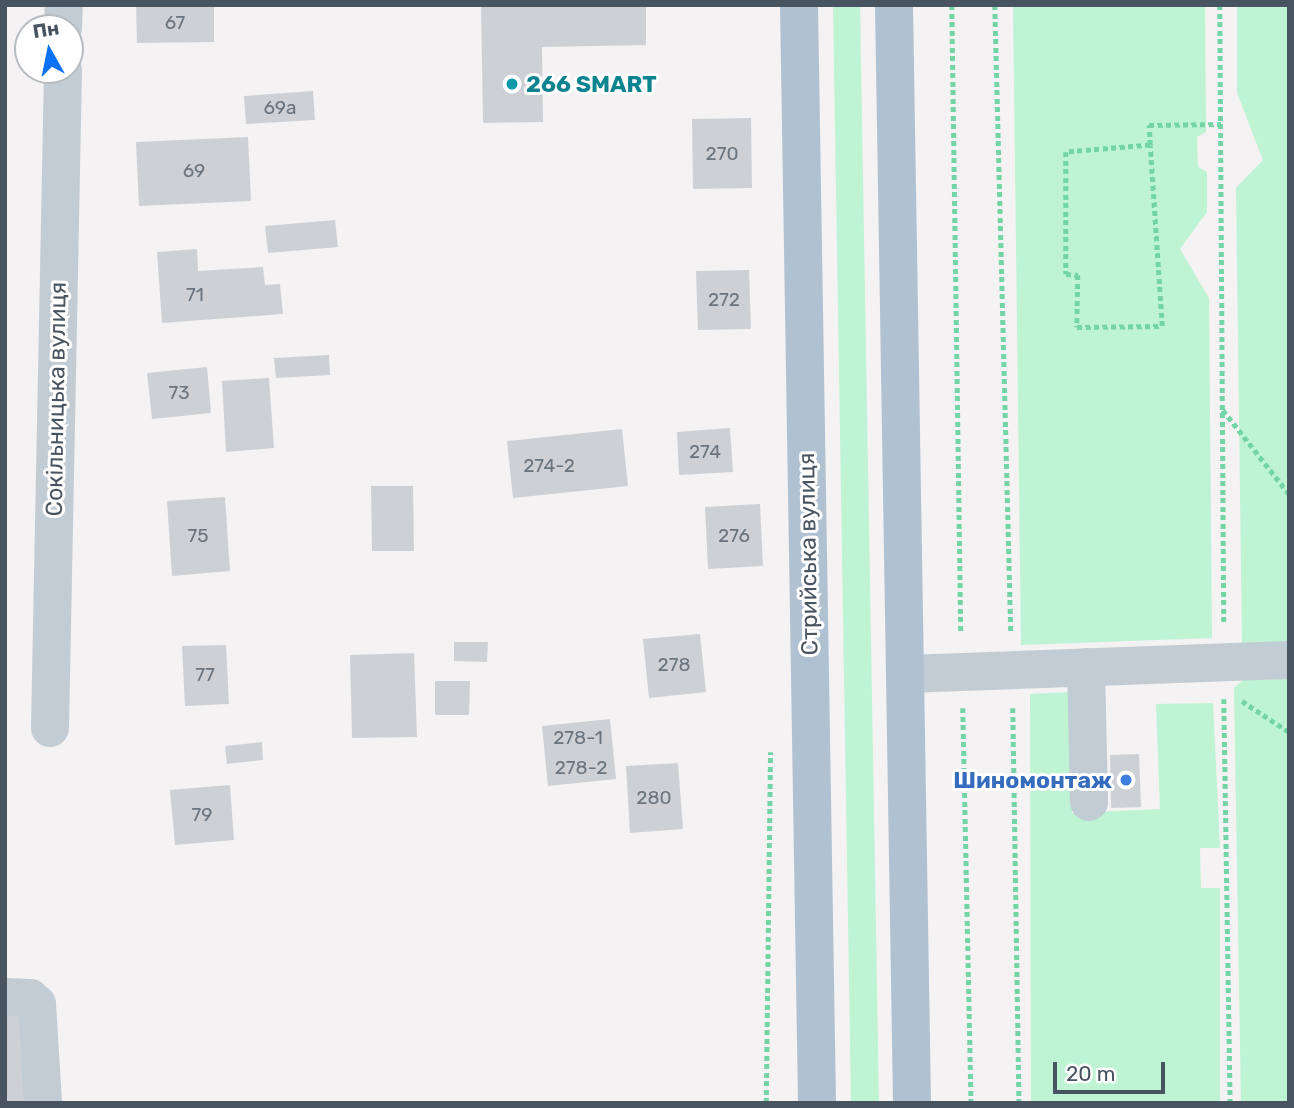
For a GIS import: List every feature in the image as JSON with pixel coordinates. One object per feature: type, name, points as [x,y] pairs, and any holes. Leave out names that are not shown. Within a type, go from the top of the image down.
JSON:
[{"type":"main road","name":"Стрийська вулиця","points":[[799,5],[817,1103]]},
{"type":"main road","points":[[894,5],[912,1103]]},
{"type":"street","name":"Сокільницька вулиця","points":[[50,727],[63,84]]},
{"type":"street","points":[[906,674],[1086,667],[1224,676],[1289,660]]},
{"type":"street","points":[[1086,667],[1088,802]]},
{"type":"street","points":[[5,997],[21,996],[37,1004],[43,1103]]},
{"type":"path","points":[[952,5],[971,1103]]},
{"type":"path","points":[[996,5],[1013,670],[1019,1103]]},
{"type":"path","points":[[1220,5],[1224,676],[1230,1103]]},
{"type":"path","points":[[1150,145],[1066,152],[1066,274],[1078,275],[1077,327],[1162,326],[1149,125],[1221,124]]},
{"type":"path","points":[[1222,409],[1289,494]]},
{"type":"path","points":[[1224,676],[1289,732]]},
{"type":"green space","points":[[833,5],[860,5],[879,1103],[851,1103]]},
{"type":"green space","points":[[1013,5],[1205,5],[1206,132],[1197,137],[1198,167],[1207,172],[1207,212],[1180,249],[1209,298],[1212,638],[1021,645]]},
{"type":"green space","points":[[1237,5],[1289,5],[1289,642],[1242,644],[1236,188],[1263,160],[1237,93]]},
{"type":"green space","points":[[1289,679],[1289,1103],[1241,1103],[1234,688],[1243,680]]},
{"type":"green space","points":[[1071,692],[1072,813],[1160,809],[1156,704],[1213,703],[1220,848],[1200,848],[1201,888],[1220,888],[1220,1103],[1031,1103],[1030,694]]},
{"type":"building","points":[[136,5],[214,5],[214,42],[137,43]]},
{"type":"building","name":"266 SMART","points":[[481,5],[646,5],[646,45],[542,47],[543,122],[483,123]]},
{"type":"building","points":[[313,91],[315,120],[246,124],[244,96]]},
{"type":"building","points":[[751,118],[752,188],[693,189],[692,119]]},
{"type":"building","points":[[248,137],[251,201],[139,206],[136,142]]},
{"type":"building","points":[[335,220],[338,247],[268,253],[265,226]]},
{"type":"building","points":[[197,249],[198,271],[263,267],[265,285],[280,284],[283,314],[162,323],[157,252]]},
{"type":"building","points":[[749,270],[751,329],[698,330],[696,271]]},
{"type":"building","points":[[329,355],[330,375],[276,378],[274,358]]},
{"type":"building","points":[[207,367],[211,413],[152,419],[147,373]]},
{"type":"building","points":[[269,378],[274,448],[226,452],[222,381]]},
{"type":"building","points":[[730,428],[733,472],[679,475],[677,432]]},
{"type":"building","points":[[622,429],[628,486],[513,498],[507,441]]},
{"type":"building","points":[[371,486],[413,486],[414,551],[372,551]]},
{"type":"building","points":[[225,497],[230,571],[172,576],[167,501]]},
{"type":"building","points":[[760,504],[763,566],[708,569],[705,507]]},
{"type":"building","points":[[700,634],[706,692],[649,698],[643,639]]},
{"type":"building","points":[[454,642],[488,642],[487,662],[454,661]]},
{"type":"building","points":[[226,645],[229,704],[185,706],[182,646]]},
{"type":"building","points":[[414,653],[417,737],[352,738],[350,655]]},
{"type":"building","points":[[435,681],[470,681],[469,715],[435,715]]},
{"type":"building","points":[[610,719],[616,779],[548,786],[542,726]]},
{"type":"building","points":[[262,742],[263,760],[227,764],[225,746]]},
{"type":"building","points":[[1139,754],[1141,807],[1111,808],[1110,755]]},
{"type":"building","points":[[678,763],[683,829],[630,833],[626,766]]},
{"type":"building","points":[[230,785],[234,840],[175,845],[170,790]]},
{"type":"building","points":[[25,1008],[29,1103],[5,1103],[5,1009]]},
{"type":"place","name":"266 SMART","points":[[512,84]]},
{"type":"place","name":"Шиномонтаж","points":[[1126,780]]}]
